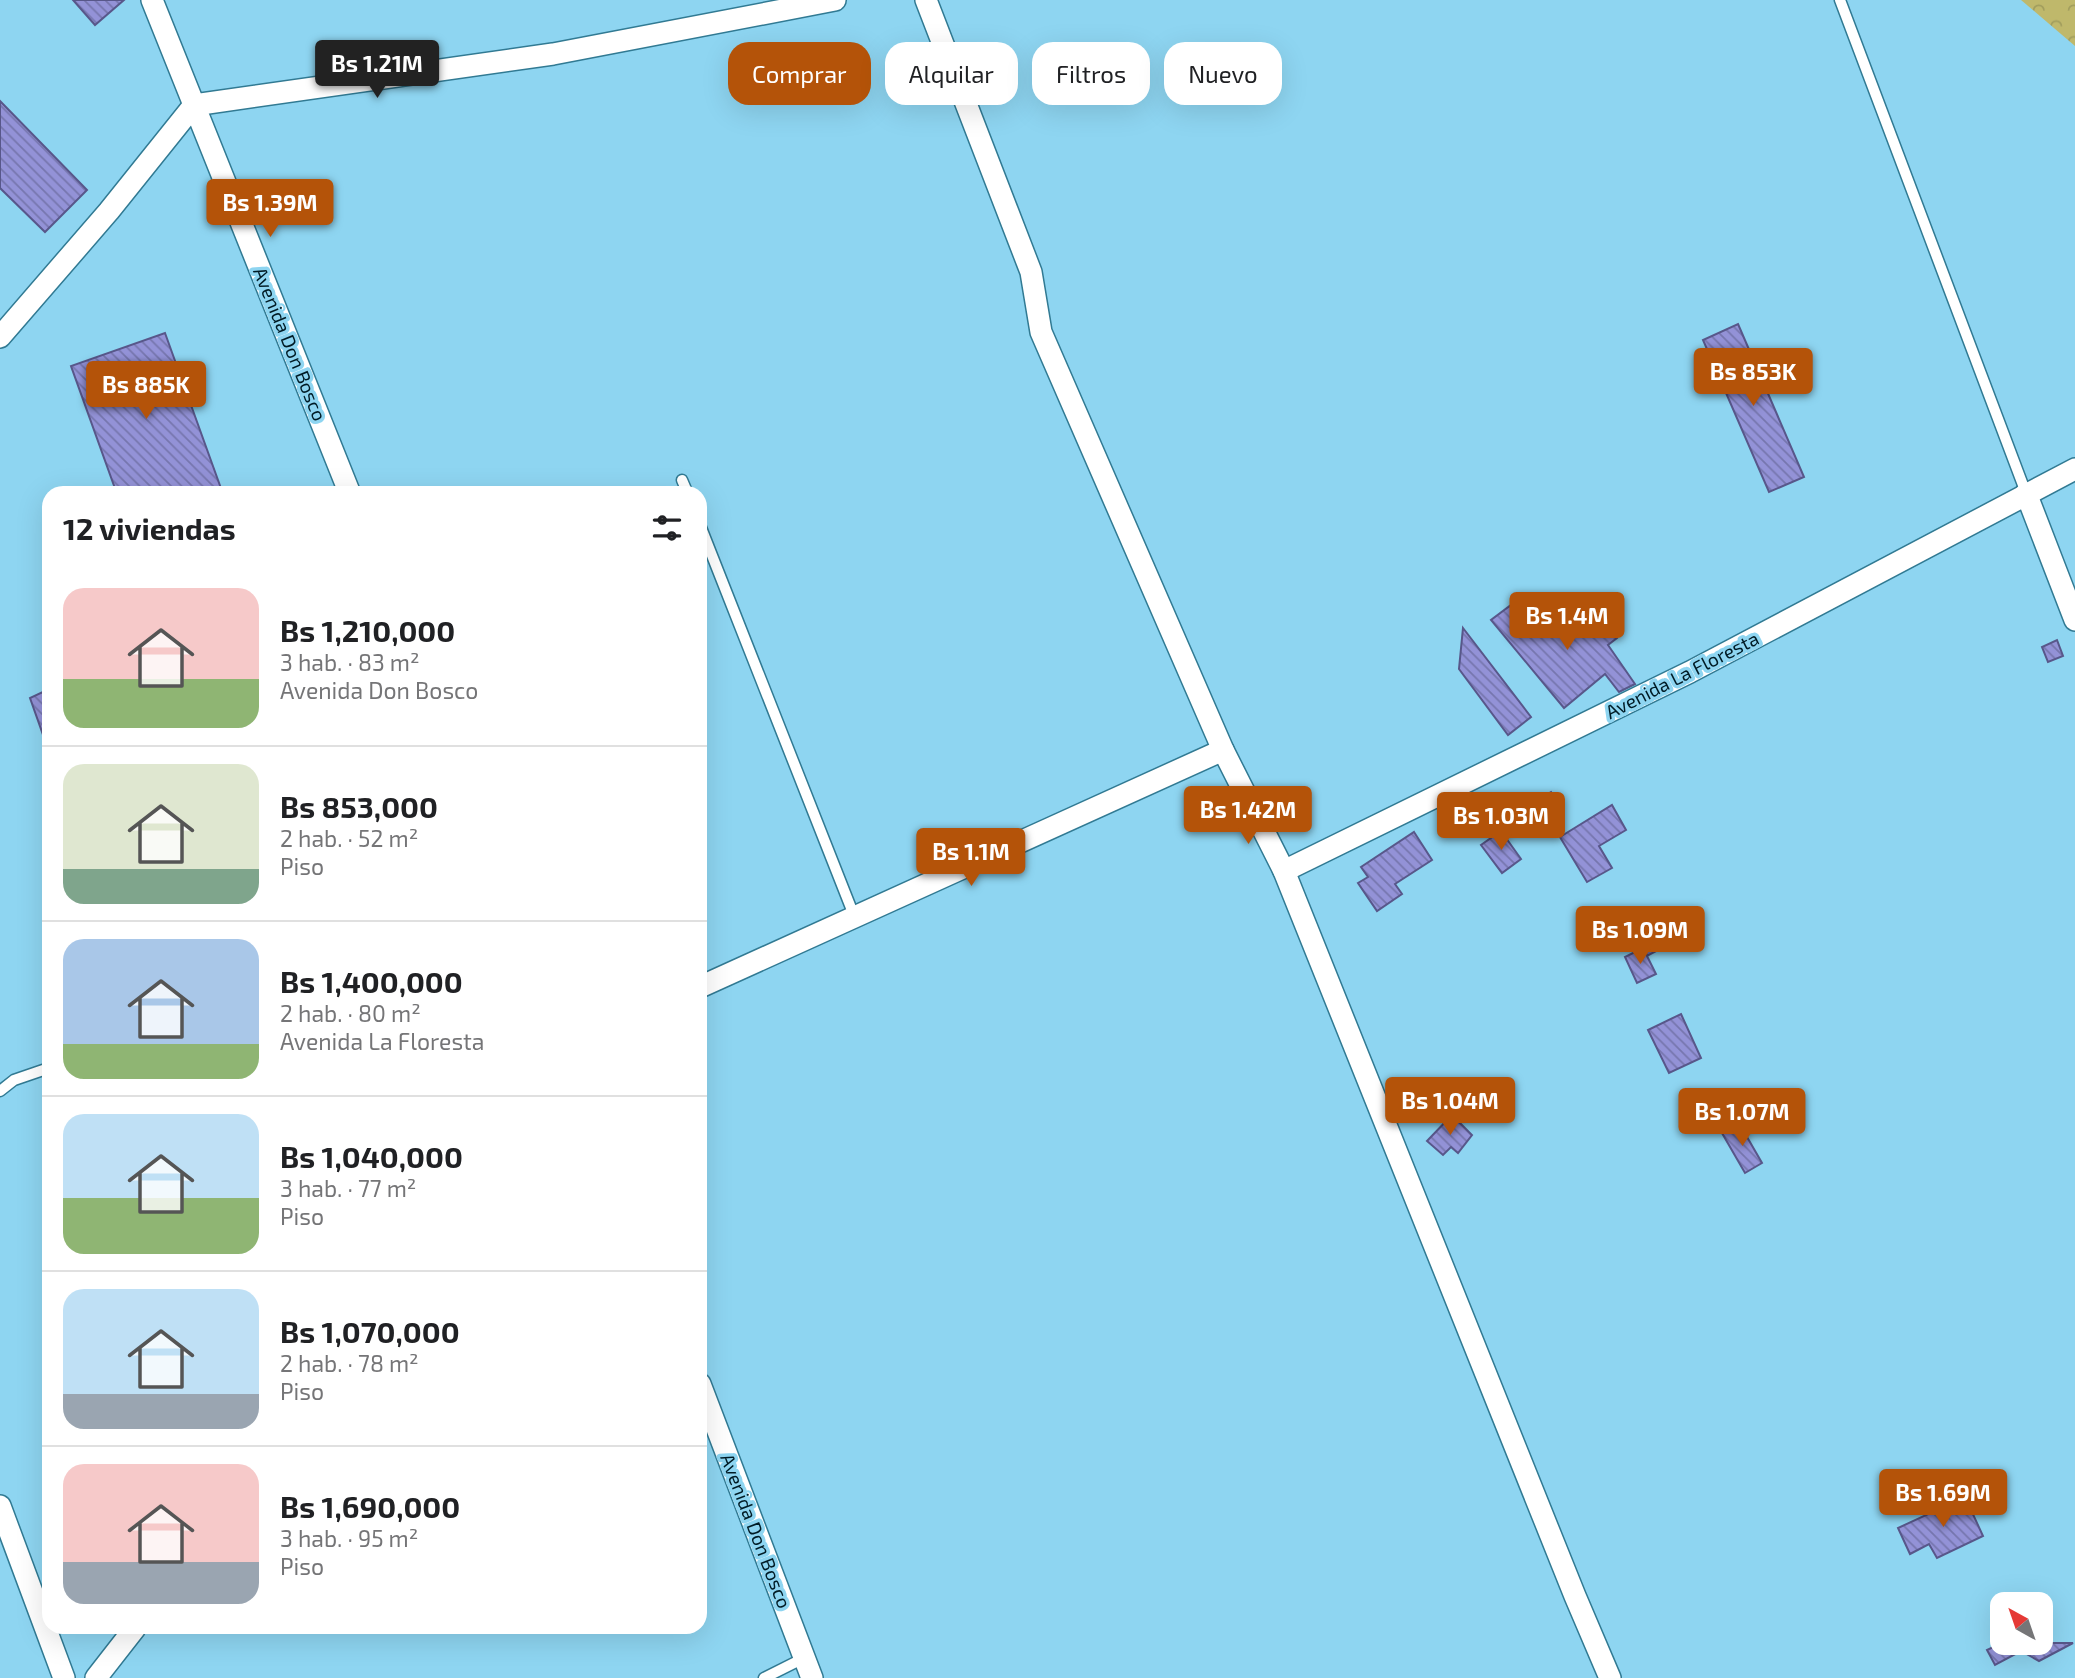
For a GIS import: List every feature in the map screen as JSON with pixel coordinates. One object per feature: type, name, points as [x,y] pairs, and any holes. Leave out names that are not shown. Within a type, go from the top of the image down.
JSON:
[{"type":"street","name":"Avenida Don Bosco","points":[[152,0],[347,486]]},
{"type":"street","points":[[0,337],[109,211],[194,105],[553,54],[835,0]]},
{"type":"street","points":[[926,0],[1031,272],[1041,332],[1223,750],[1284,871],[1575,1597],[1610,1678]]},
{"type":"street","name":"Avenida La Floresta","points":[[1284,871],[1690,672],[2075,469]]},
{"type":"street","points":[[2026,493],[2075,620]]},
{"type":"street","points":[[707,984],[1223,750]]},
{"type":"street","name":"Avenida Don Bosco","points":[[707,1402],[808,1668]]},
{"type":"street","points":[[0,1506],[42,1619]]},
{"type":"street","points":[[48,1634],[64,1678]]},
{"type":"street","points":[[96,1678],[130,1634]]},
{"type":"lane","points":[[1840,0],[2026,493]]},
{"type":"lane","points":[[682,480],[685,486]]},
{"type":"lane","points":[[707,543],[855,918]]},
{"type":"lane","points":[[0,1091],[13,1080],[42,1070]]},
{"type":"lane","points":[[764,1678],[808,1668]]},
{"type":"green space","points":[[2021,0],[2075,0],[2075,46]]},
{"type":"building","points":[[73,0],[124,0],[95,25]]},
{"type":"building","points":[[0,101],[87,190],[45,232],[0,188]]},
{"type":"building","points":[[1738,324],[1804,477],[1769,492],[1703,340]]},
{"type":"building","points":[[165,333],[220,486],[114,486],[71,366]]},
{"type":"building","points":[[1592,603],[1617,638],[1608,645],[1635,684],[1619,692],[1605,674],[1564,708],[1491,620],[1511,605],[1531,631],[1542,623],[1550,633]]},
{"type":"building","points":[[1463,628],[1531,717],[1508,735],[1459,669]]},
{"type":"building","points":[[2057,640],[2063,656],[2048,662],[2042,647]]},
{"type":"building","points":[[42,692],[42,732],[30,698]]},
{"type":"building","points":[[1551,792],[1561,810],[1528,830],[1518,811]]},
{"type":"building","points":[[1612,805],[1626,830],[1599,846],[1612,868],[1587,882],[1560,837]]},
{"type":"building","points":[[1501,831],[1521,859],[1502,873],[1481,845]]},
{"type":"building","points":[[1414,832],[1432,860],[1395,884],[1402,894],[1377,911],[1358,883],[1368,877],[1361,867]]},
{"type":"building","points":[[1661,911],[1677,940],[1647,956],[1632,927]]},
{"type":"building","points":[[1643,948],[1656,974],[1637,983],[1625,957]]},
{"type":"building","points":[[1681,1014],[1701,1058],[1669,1073],[1648,1030]]},
{"type":"building","points":[[1452,1115],[1472,1135],[1458,1153],[1451,1147],[1443,1155],[1427,1141]]},
{"type":"building","points":[[1739,1123],[1762,1163],[1745,1173],[1722,1133]]},
{"type":"building","points":[[1965,1497],[1983,1536],[1937,1558],[1929,1544],[1910,1554],[1898,1528]]},
{"type":"building","points":[[2053,1643],[2073,1643],[2053,1654]]},
{"type":"building","points":[[1990,1656],[2012,1656],[1995,1665]]},
{"type":"building","points":[[2030,1656],[2048,1656],[2039,1661]]}]
